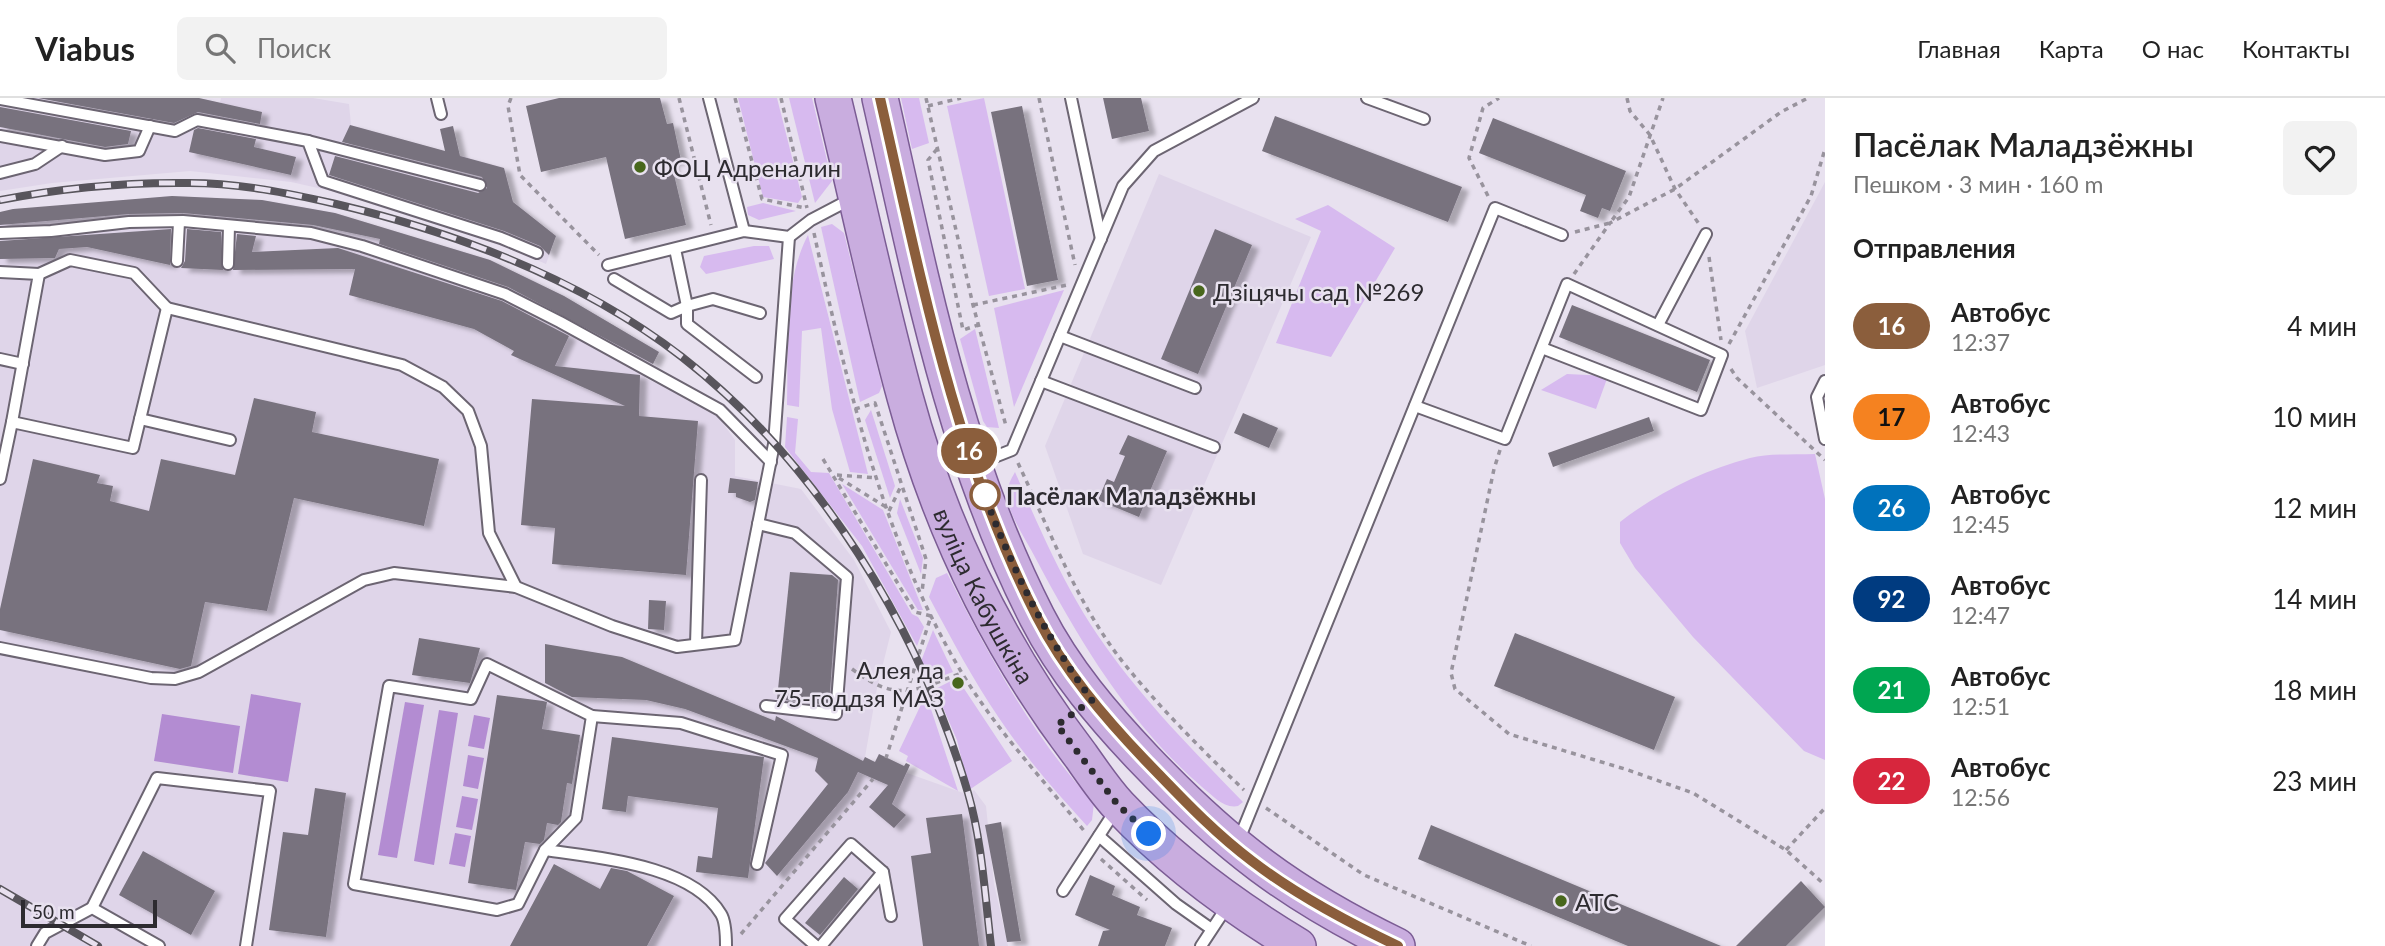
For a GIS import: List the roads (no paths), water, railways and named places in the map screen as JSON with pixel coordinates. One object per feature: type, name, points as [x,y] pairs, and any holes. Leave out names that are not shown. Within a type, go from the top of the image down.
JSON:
[{"type":"main road","name":"вуліца Кабушкіна","points":[[833,98],[905,398],[935,489],[966,567],[985,604],[1057,725],[1118,805],[1196,876],[1220,915],[1298,946]]},
{"type":"main road","name":"вуліца Кабушкіна","points":[[880,98],[935,336],[973,465],[1004,548],[1038,619],[1062,659],[1092,700],[1183,800],[1235,848],[1319,905],[1398,946]]},
{"type":"main road","points":[[1057,725],[1092,700]]},
{"type":"lane","points":[[437,98],[441,114]]},
{"type":"lane","points":[[709,98],[744,230]]},
{"type":"lane","points":[[1070,98],[1101,239]]},
{"type":"lane","points":[[973,465],[1012,450],[1124,186],[1154,151],[1254,98]]},
{"type":"lane","points":[[1367,98],[1424,119]]},
{"type":"lane","points":[[0,99],[175,131],[197,120],[308,141],[480,185]]},
{"type":"lane","points":[[0,136],[105,155],[139,151],[150,126]]},
{"type":"lane","points":[[308,141],[323,181],[501,238],[537,253]]},
{"type":"lane","points":[[0,173],[35,164],[62,146]]},
{"type":"lane","points":[[608,265],[744,230],[789,237],[811,220],[857,196]]},
{"type":"lane","points":[[1235,848],[1495,208],[1562,235]]},
{"type":"lane","points":[[0,233],[51,231],[129,222],[179,222],[311,233],[362,246],[505,294],[720,410],[771,463]]},
{"type":"lane","points":[[177,261],[179,222]]},
{"type":"lane","points":[[228,264],[229,226]]},
{"type":"lane","points":[[1658,325],[1706,234]]},
{"type":"lane","points":[[0,648],[151,678],[175,678],[199,672],[227,658],[364,580],[394,573],[516,587],[625,630],[677,647],[735,640],[771,463],[789,237]]},
{"type":"lane","points":[[675,249],[687,306],[687,324],[756,377]]},
{"type":"lane","points":[[0,272],[39,274],[70,260],[134,273],[167,308],[402,365],[443,387],[468,411],[481,446],[489,533],[516,587]]},
{"type":"lane","points":[[0,479],[39,274]]},
{"type":"lane","points":[[614,279],[671,313],[713,299],[760,313]]},
{"type":"lane","points":[[1415,406],[1504,439],[1567,284],[1722,355],[1701,410],[1542,348]]},
{"type":"lane","points":[[12,422],[133,448],[167,308]]},
{"type":"lane","points":[[1060,335],[1195,388]]},
{"type":"lane","points":[[0,359],[23,364]]},
{"type":"lane","points":[[1041,381],[1214,447]]},
{"type":"lane","points":[[1825,381],[1817,397],[1825,439]]},
{"type":"lane","points":[[140,419],[230,440]]},
{"type":"lane","points":[[696,644],[701,480]]},
{"type":"lane","points":[[758,524],[795,533],[847,578],[836,714],[766,706]]},
{"type":"lane","points":[[592,716],[576,818],[545,850],[518,904],[497,909],[354,884],[389,686],[471,699],[487,664],[592,716],[681,723],[782,755],[757,864]]},
{"type":"lane","points":[[37,946],[45,933],[92,908],[157,778],[270,791],[246,946]]},
{"type":"lane","points":[[1063,891],[1118,805]]},
{"type":"lane","points":[[1099,836],[1176,904],[1220,915],[1201,946]]},
{"type":"lane","points":[[883,872],[818,946],[785,919],[851,844],[883,872],[891,916]]},
{"type":"lane","points":[[545,850],[649,866],[706,896],[723,916],[726,946]]},
{"type":"lane","points":[[92,908],[159,946]]},
{"type":"railway","points":[[0,200],[94,187],[189,183],[263,189],[336,204],[427,229],[517,262],[602,304],[682,357],[731,399],[777,447],[820,498],[858,553],[892,611],[948,732],[968,793],[980,849],[991,946]]},
{"type":"railway","points":[[0,889],[98,946]]},
{"type":"place","name":"ФОЦ Адреналин","points":[[640,167]]},
{"type":"place","name":"Дзіцячы сад №269","points":[[1199,291]]},
{"type":"place","name":"Пасёлак Маладзёжны","points":[[985,495]]},
{"type":"place","name":"Алея да 75-годдзя МАЗ","points":[[958,683]]},
{"type":"place","name":"АТС","points":[[1561,901]]}]
